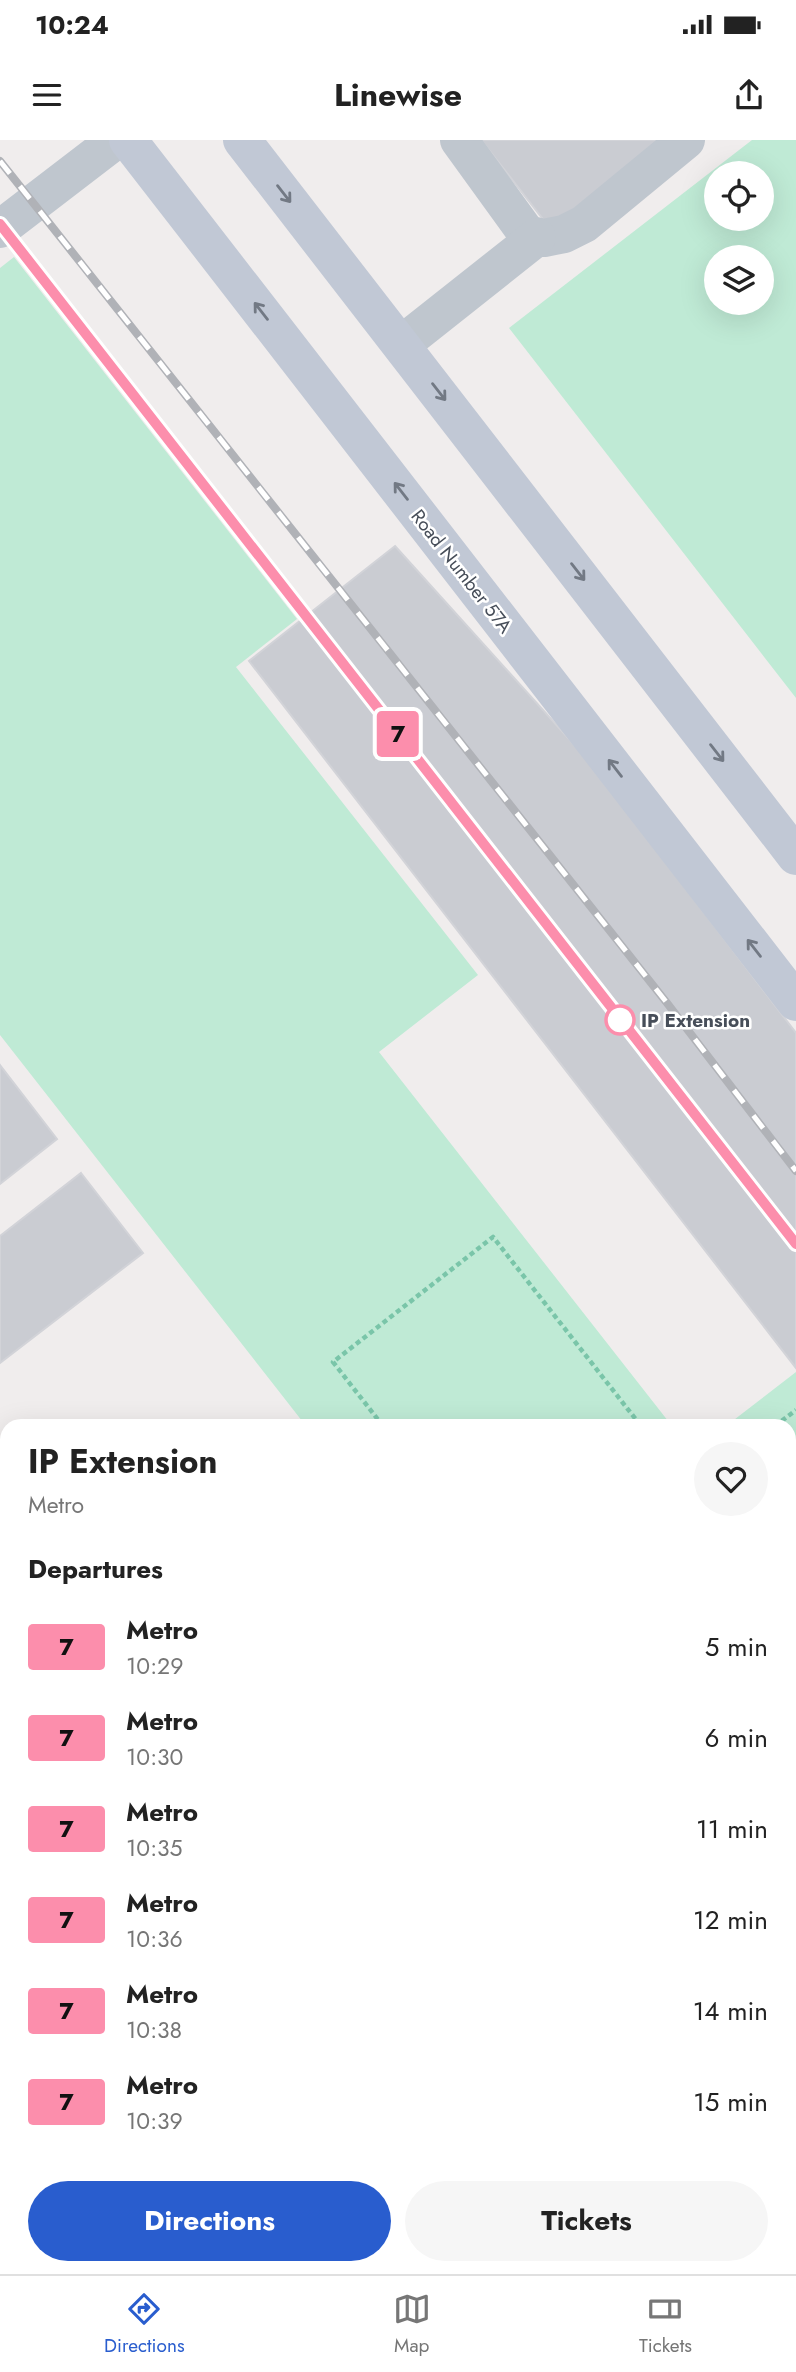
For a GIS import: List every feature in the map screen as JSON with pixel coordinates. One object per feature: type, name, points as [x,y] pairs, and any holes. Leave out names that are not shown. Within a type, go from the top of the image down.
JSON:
[{"type":"street","points":[[0,229],[116,140]]},
{"type":"street","name":"Road Number 57A","points":[[128,140],[796,1002]]},
{"type":"street","points":[[242,140],[796,856]]},
{"type":"street","points":[[459,140],[527,234],[544,238],[564,234],[584,224],[686,140]]},
{"type":"street","points":[[402,344],[537,237]]},
{"type":"path","points":[[378,1419],[333,1362],[493,1237],[636,1419]]},
{"type":"green space","points":[[752,140],[796,140],[796,698],[509,328],[704,177],[704,231],[774,231],[774,161],[725,161]]},
{"type":"green space","points":[[14,257],[297,619],[236,667],[478,975],[379,1052],[667,1419],[301,1419],[0,1035],[0,268]]},
{"type":"green space","points":[[796,1372],[796,1419],[735,1419]]},
{"type":"building","points":[[481,140],[662,140],[550,228]]},
{"type":"building","name":"IP Extension","points":[[395,546],[588,760],[796,1033],[796,1368],[249,661]]},
{"type":"building","points":[[0,1065],[57,1139],[0,1184]]},
{"type":"building","points":[[81,1173],[143,1253],[0,1363],[0,1236]]},
{"type":"railway","points":[[0,161],[667,1003],[796,1171]]},
{"type":"railway","points":[[0,224],[796,1244]]},
{"type":"metro line","name":"7","points":[[0,224],[796,1244]]},
{"type":"place","name":"IP Extension","points":[[620,1020]]}]
